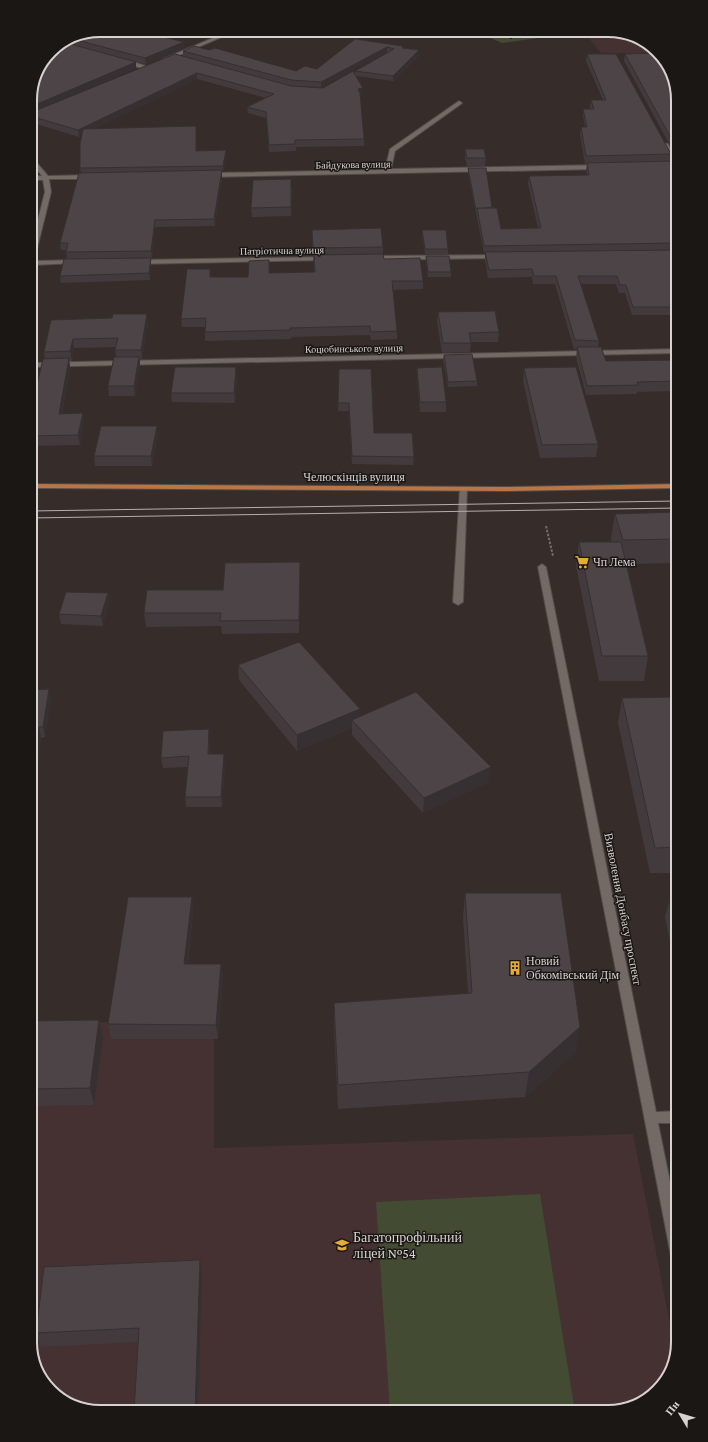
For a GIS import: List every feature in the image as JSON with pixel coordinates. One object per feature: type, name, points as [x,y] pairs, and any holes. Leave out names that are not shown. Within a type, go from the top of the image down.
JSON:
[{"type":"main road","name":"Челюскінців вулиця","points":[[37,486],[463,489],[671,486]]},
{"type":"street","points":[[160,62],[219,37]]},
{"type":"street","points":[[174,56],[181,58]]},
{"type":"street","points":[[118,60],[147,68]]},
{"type":"street","points":[[140,71],[154,65]]},
{"type":"street","points":[[388,172],[392,150],[459,103]]},
{"type":"street","points":[[661,137],[671,154]]},
{"type":"street","points":[[37,166],[46,177],[48,192],[37,236]]},
{"type":"street","name":"Байдукова вулиця","points":[[205,175],[606,167]]},
{"type":"street","points":[[37,178],[102,176]]},
{"type":"street","points":[[366,258],[502,257]]},
{"type":"street","name":"Патріотична вулиця","points":[[134,262],[334,259]]},
{"type":"street","points":[[37,264],[87,262]]},
{"type":"street","name":"Коцюбинського вулиця","points":[[37,365],[671,351]]},
{"type":"street","points":[[458,602],[463,489]]},
{"type":"street","name":"Визволення Донбасу проспект","points":[[542,567],[671,1220]]},
{"type":"street","points":[[651,1118],[671,1117]]},
{"type":"shaded area","points":[[588,37],[612,37],[628,40],[649,53],[601,53]]},
{"type":"shaded area","name":"Багатопрофільний ліцей №54","points":[[214,1018],[214,1148],[633,1134],[671,1329],[670,1354],[664,1370],[655,1383],[639,1397],[620,1404],[608,1405],[96,1405],[88,1404],[69,1397],[50,1380],[45,1373],[38,1354],[37,1025]]},
{"type":"green space","points":[[488,37],[545,37],[502,43]]},
{"type":"green space","points":[[540,1194],[574,1405],[390,1405],[376,1202]]},
{"type":"building","points":[[100,37],[164,37],[184,42],[145,58],[80,41],[88,38]]},
{"type":"building","points":[[355,39],[403,46],[402,48],[419,50],[393,76],[355,71],[394,49],[387,47],[321,82],[291,80],[183,51],[194,46],[209,50],[215,48],[296,71],[305,66],[317,69]]},
{"type":"building","points":[[72,44],[136,62],[37,104],[39,84],[44,72],[50,62],[59,53]]},
{"type":"building","points":[[649,53],[663,69],[670,88],[671,138],[625,54]]},
{"type":"building","points":[[175,54],[291,86],[323,88],[353,71],[363,88],[358,89],[360,93],[364,139],[295,140],[295,144],[269,145],[266,112],[247,107],[274,94],[197,73],[78,130],[37,118],[37,110]]},
{"type":"building","points":[[587,54],[616,54],[671,154],[586,156],[581,127],[587,127],[583,109],[594,109],[591,100],[606,100]]},
{"type":"building","points":[[196,126],[196,151],[226,150],[223,166],[80,168],[80,144],[83,129]]},
{"type":"building","points":[[465,149],[484,149],[486,158],[467,158]]},
{"type":"building","points":[[671,161],[671,243],[484,246],[477,208],[497,208],[501,229],[541,228],[529,176],[589,175],[587,163]]},
{"type":"building","points":[[468,168],[486,168],[492,207],[477,208],[476,210]]},
{"type":"building","points":[[222,170],[214,219],[155,220],[151,251],[66,252],[68,243],[60,243],[79,173]]},
{"type":"building","points":[[291,179],[291,207],[251,208],[253,180]]},
{"type":"building","points":[[381,228],[383,247],[313,248],[312,230]]},
{"type":"building","points":[[422,230],[446,230],[448,249],[425,249]]},
{"type":"building","points":[[671,250],[671,307],[633,307],[626,285],[620,285],[617,276],[578,276],[599,341],[575,340],[556,276],[534,276],[532,269],[489,270],[485,252]]},
{"type":"building","points":[[383,254],[384,259],[420,258],[423,281],[392,281],[397,331],[371,332],[370,326],[205,332],[206,318],[181,319],[187,269],[210,269],[210,277],[248,277],[249,261],[269,260],[269,273],[315,272],[314,255]]},
{"type":"building","points":[[426,256],[449,256],[451,272],[428,272]]},
{"type":"building","points":[[151,258],[149,273],[60,276],[64,259]]},
{"type":"building","points":[[495,311],[499,332],[469,333],[471,343],[443,343],[438,312]]},
{"type":"building","points":[[113,314],[147,314],[141,350],[115,350],[118,338],[73,339],[70,351],[44,352],[51,320],[112,318]]},
{"type":"building","points":[[577,347],[601,347],[606,361],[671,360],[671,381],[637,382],[638,385],[587,386]]},
{"type":"building","points":[[472,354],[477,381],[448,382],[444,355]]},
{"type":"building","points":[[114,357],[139,357],[134,386],[108,386]]},
{"type":"building","points":[[69,358],[59,414],[83,413],[78,435],[37,436],[37,384],[43,359]]},
{"type":"building","points":[[175,367],[236,367],[234,393],[171,393]]},
{"type":"building","points":[[442,367],[446,402],[420,402],[417,368]]},
{"type":"building","points":[[576,367],[598,444],[542,445],[524,368]]},
{"type":"building","points":[[339,369],[371,369],[374,433],[412,433],[414,457],[352,456],[349,403],[338,403]]},
{"type":"building","points":[[101,426],[157,426],[151,456],[94,456]]},
{"type":"building","points":[[671,512],[671,539],[623,540],[615,514]]},
{"type":"building","points":[[579,542],[621,542],[648,656],[602,656]]},
{"type":"building","points":[[300,562],[299,620],[220,621],[221,613],[144,613],[147,590],[223,590],[225,563]]},
{"type":"building","points":[[66,592],[108,593],[101,616],[59,614]]},
{"type":"building","points":[[299,642],[360,709],[297,735],[238,665]]},
{"type":"building","points":[[49,689],[43,727],[39,727],[37,740],[37,690]]},
{"type":"building","points":[[416,692],[491,767],[424,798],[352,720]]},
{"type":"building","points":[[671,697],[671,847],[655,848],[622,698]]},
{"type":"building","points":[[209,729],[208,754],[224,754],[221,797],[185,797],[189,756],[161,758],[163,731]]},
{"type":"building","name":"Новий Обкомівський Дім","points":[[465,893],[561,893],[580,1027],[529,1072],[338,1085],[334,1003],[472,993]]},
{"type":"building","points":[[128,897],[192,897],[184,964],[221,964],[216,1025],[108,1024]]},
{"type":"building","points":[[99,1020],[90,1088],[37,1089],[37,1021]]},
{"type":"building","points":[[200,1260],[195,1405],[134,1405],[139,1328],[37,1333],[44,1267]]},
{"type":"tram line","points":[[37,511],[671,501]]},
{"type":"tram line","points":[[37,518],[671,508]]},
{"type":"place","name":"Чп Лема","points":[[582,562]]},
{"type":"place","name":"Новий Обкомівський Дім","points":[[515,968]]},
{"type":"place","name":"Багатопрофільний ліцей №54","points":[[342,1245]]}]
